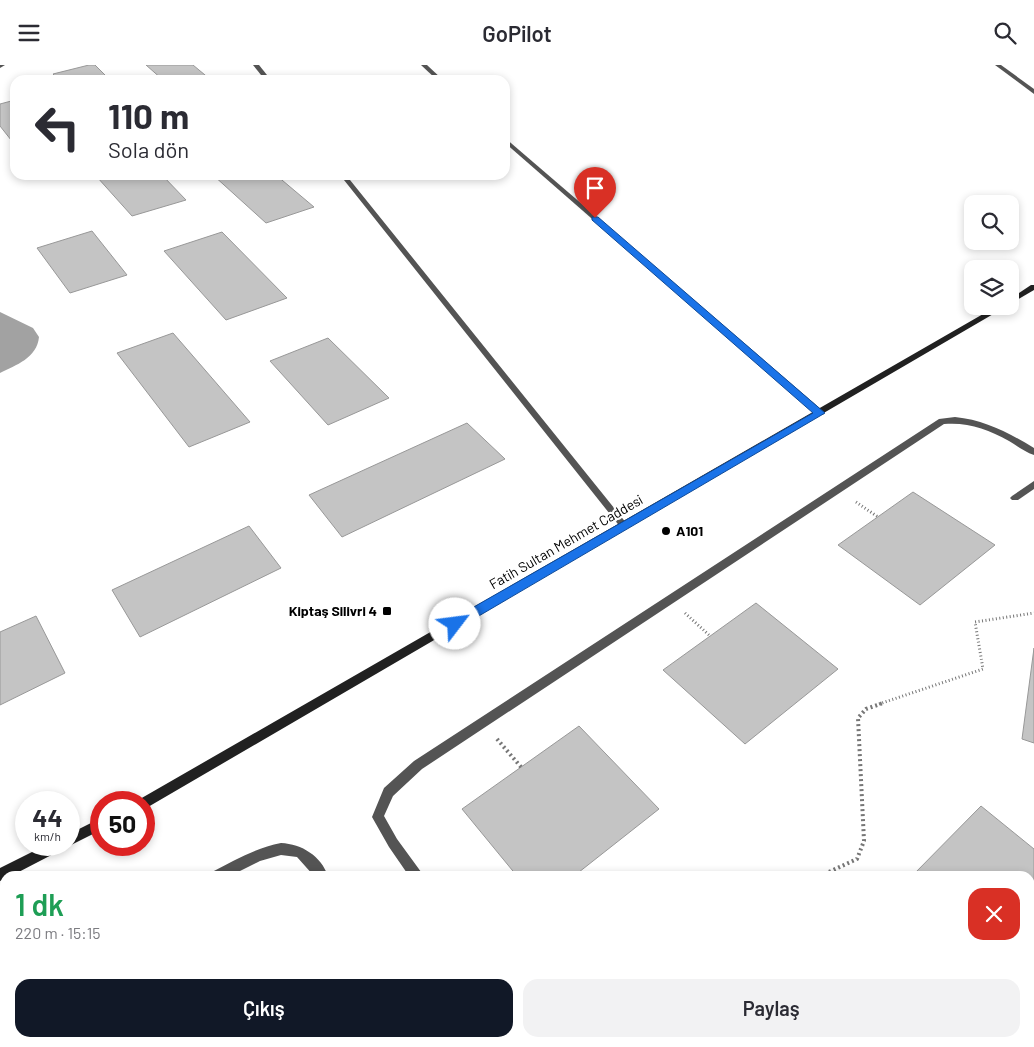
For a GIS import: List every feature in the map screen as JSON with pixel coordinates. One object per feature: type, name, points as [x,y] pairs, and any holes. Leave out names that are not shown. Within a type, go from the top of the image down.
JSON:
[{"type":"main road","points":[[1019,296],[1034,287]]},
{"type":"main road","name":"Fatih Sultan Mehmet Caddesi","points":[[155,797],[988,315]]},
{"type":"main road","points":[[8,871],[37,856]]},
{"type":"street","points":[[256,65],[264,75]]},
{"type":"street","points":[[424,65],[435,75]]},
{"type":"street","points":[[998,65],[1034,93]]},
{"type":"street","points":[[510,144],[820,413]]},
{"type":"street","points":[[347,180],[624,527]]},
{"type":"street","points":[[413,871],[393,843],[378,817],[388,792],[418,765],[942,421],[956,419],[976,422],[997,430],[1034,453]]},
{"type":"street","points":[[1015,498],[1034,484]]},
{"type":"street","points":[[226,871],[254,856],[278,849],[300,852],[314,864],[319,871]]},
{"type":"path","points":[[670,599],[710,636]]},
{"type":"path","points":[[831,871],[857,859],[864,841],[858,718],[866,709],[983,669],[975,622],[1034,613]]},
{"type":"path","points":[[483,722],[521,767]]},
{"type":"shaded area","points":[[0,312],[33,328],[39,337],[30,356],[19,364],[0,373]]},
{"type":"building","points":[[95,65],[105,75],[54,75]]},
{"type":"building","points":[[146,65],[193,65],[205,75],[157,75]]},
{"type":"building","points":[[10,101],[10,139],[0,126],[0,104]]},
{"type":"building","points":[[100,180],[167,180],[186,200],[132,216]]},
{"type":"building","points":[[219,180],[282,180],[314,207],[266,223]]},
{"type":"building","points":[[92,231],[127,275],[70,293],[37,248]]},
{"type":"building","points":[[222,232],[287,298],[226,320],[164,251]]},
{"type":"building","points":[[173,333],[250,422],[189,447],[117,353]]},
{"type":"building","points":[[328,338],[389,398],[328,425],[270,361]]},
{"type":"building","points":[[467,423],[505,459],[342,537],[309,495]]},
{"type":"building","points":[[913,492],[995,545],[920,605],[838,545]]},
{"type":"building","points":[[249,526],[281,568],[140,637],[112,590]]},
{"type":"building","points":[[756,603],[838,669],[745,744],[663,670]]},
{"type":"building","points":[[36,616],[65,673],[0,705],[0,632]]},
{"type":"building","points":[[1034,648],[1034,743],[1022,739]]},
{"type":"building","points":[[579,726],[659,809],[580,871],[513,871],[462,809]]},
{"type":"building","points":[[981,806],[1034,849],[1034,871],[917,871]]},
{"type":"place","name":"A101","points":[[666,531]]},
{"type":"place","name":"Kiptaş Silivri 4","points":[[387,611]]},
{"type":"route","points":[[455,624],[820,413],[595,218]]}]
